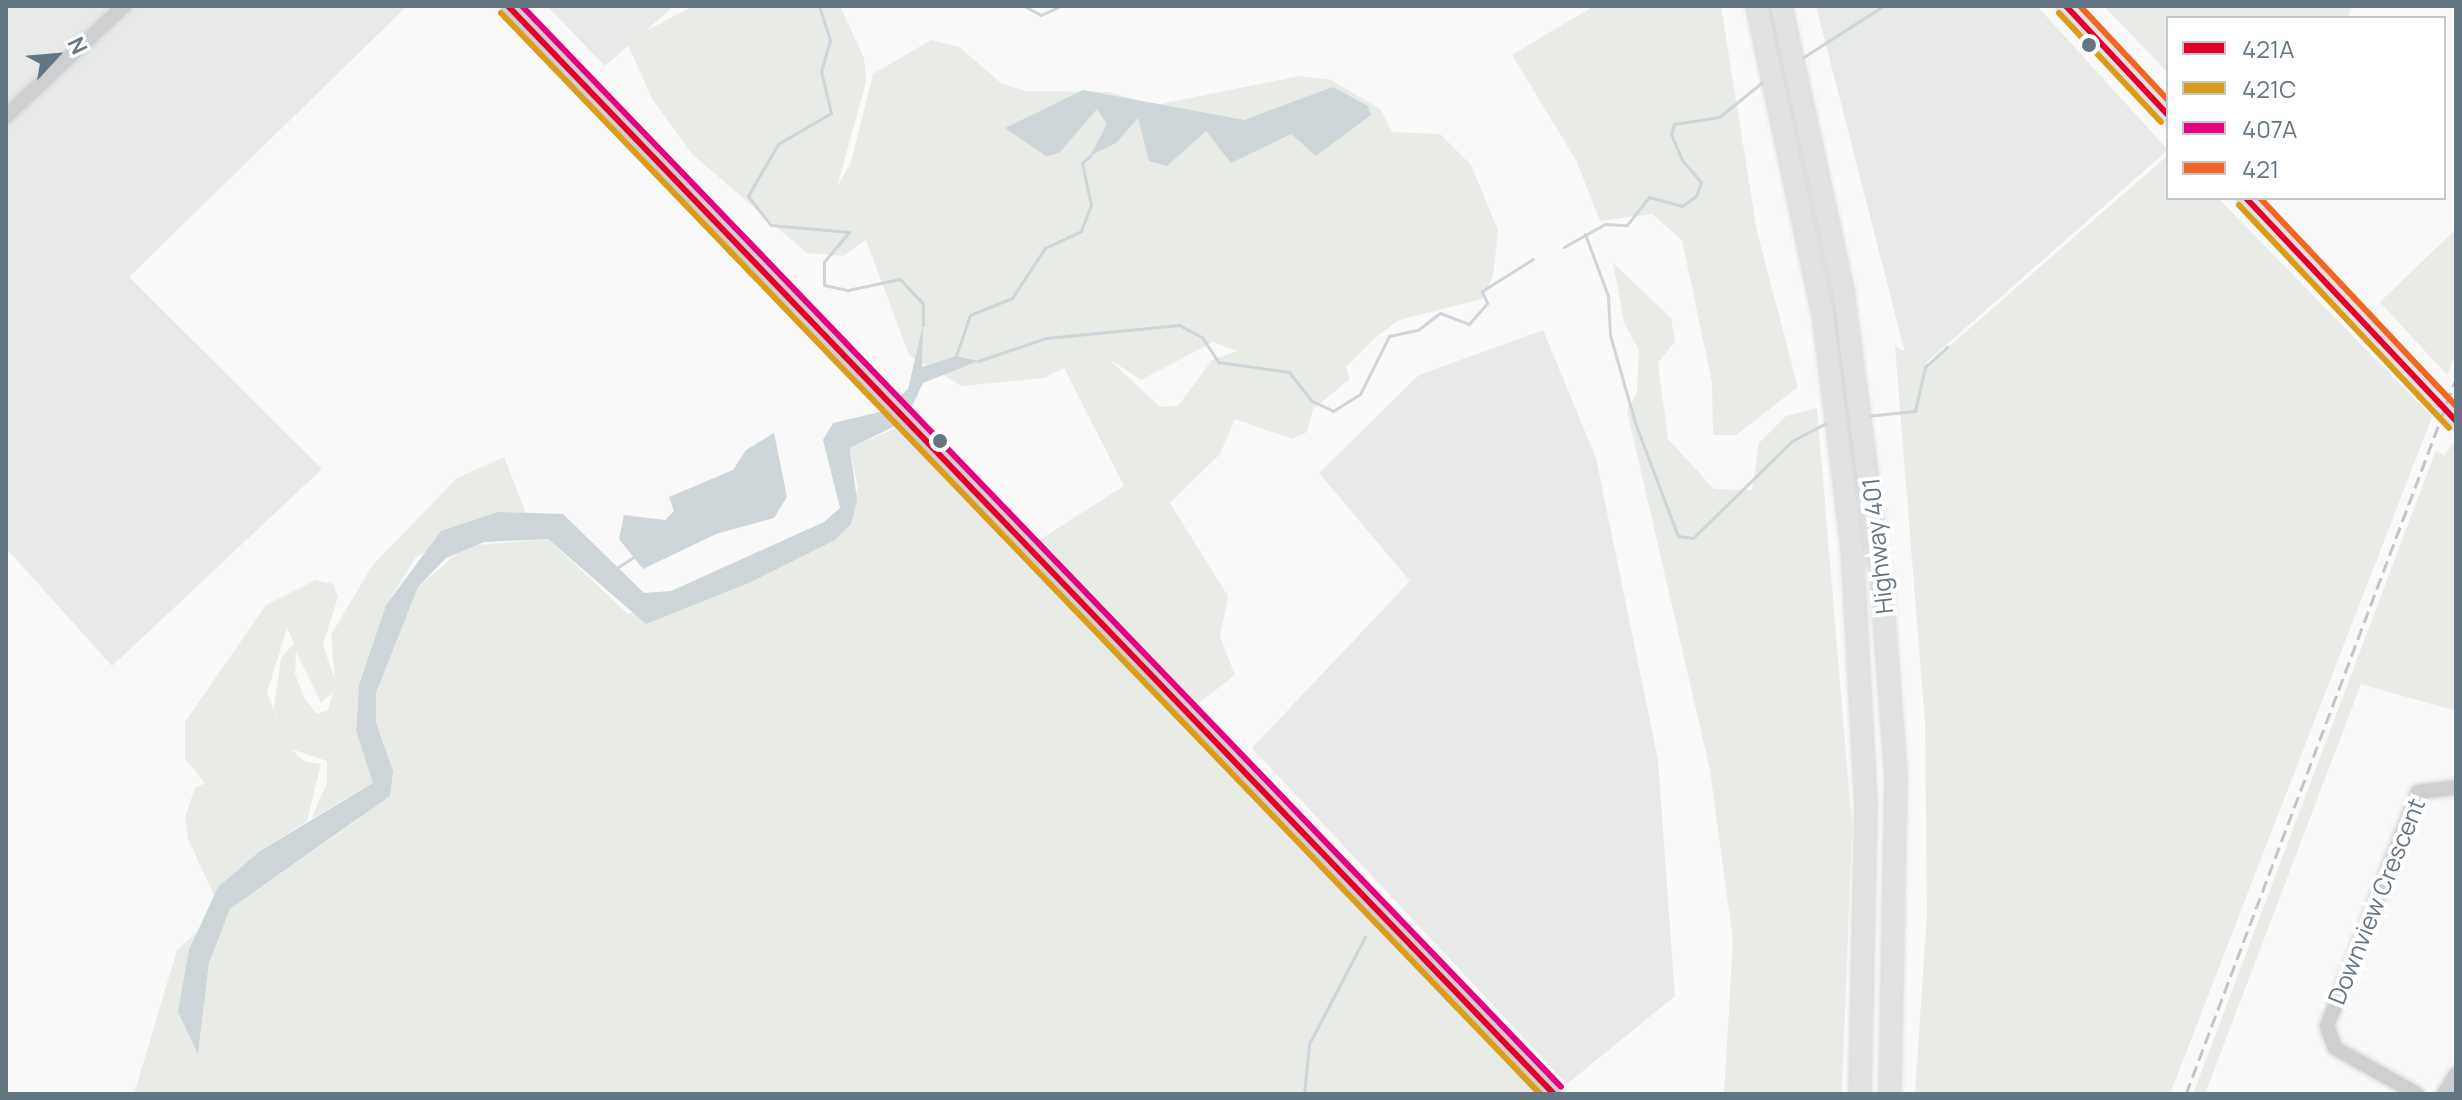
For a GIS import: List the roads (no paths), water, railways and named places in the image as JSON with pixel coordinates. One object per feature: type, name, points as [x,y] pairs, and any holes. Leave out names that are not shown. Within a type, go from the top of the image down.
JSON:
[{"type":"highway","name":"Highway 401","points":[[1757,6],[1778,85],[1823,313],[1852,546],[1866,802],[1860,1094]]},
{"type":"highway","name":"Highway 401","points":[[1781,6],[1800,79],[1843,291],[1882,589],[1896,777],[1890,1094]]},
{"type":"main road","points":[[2066,6],[2166,113]]},
{"type":"main road","points":[[2248,200],[2456,421]]},
{"type":"street","points":[[6,116],[124,6]]},
{"type":"street","points":[[508,6],[1554,1094]]},
{"type":"street","name":"Downview Crescent","points":[[2417,1094],[2335,1048],[2327,1026],[2418,792],[2456,787]]},
{"type":"street","points":[[2444,1094],[2456,1074]]},
{"type":"waterway","points":[[819,6],[830,40],[821,71],[831,113],[778,144],[748,196],[771,225],[849,232],[824,262],[824,285],[848,290],[900,279],[923,304],[923,325]]},
{"type":"waterway","points":[[1024,6],[1041,15],[1060,6]]},
{"type":"waterway","points":[[1799,60],[1883,6]]},
{"type":"waterway","points":[[1564,247],[1605,224],[1627,225],[1649,197],[1682,206],[1696,196],[1701,182],[1682,160],[1671,134],[1674,124],[1719,117],[1765,80]]},
{"type":"waterway","points":[[956,356],[970,315],[1012,298],[1045,248],[1081,231],[1091,205],[1082,163],[1090,156]]},
{"type":"waterway","points":[[1585,234],[1608,296],[1610,335],[1635,423],[1678,536],[1693,538],[1792,441],[1828,422]]},
{"type":"waterway","points":[[978,361],[1046,338],[1179,325],[1202,337],[1218,362],[1289,372],[1312,401],[1333,411],[1360,394],[1389,336],[1418,330],[1440,313],[1469,324],[1487,303],[1482,291],[1533,259]]},
{"type":"waterway","points":[[1866,416],[1915,411],[1925,367],[1947,347]]},
{"type":"waterway","points":[[615,569],[635,556]]},
{"type":"waterway","points":[[1304,1094],[1309,1044],[1365,937]]},
{"type":"railway","points":[[2186,1094],[2456,379]]}]
